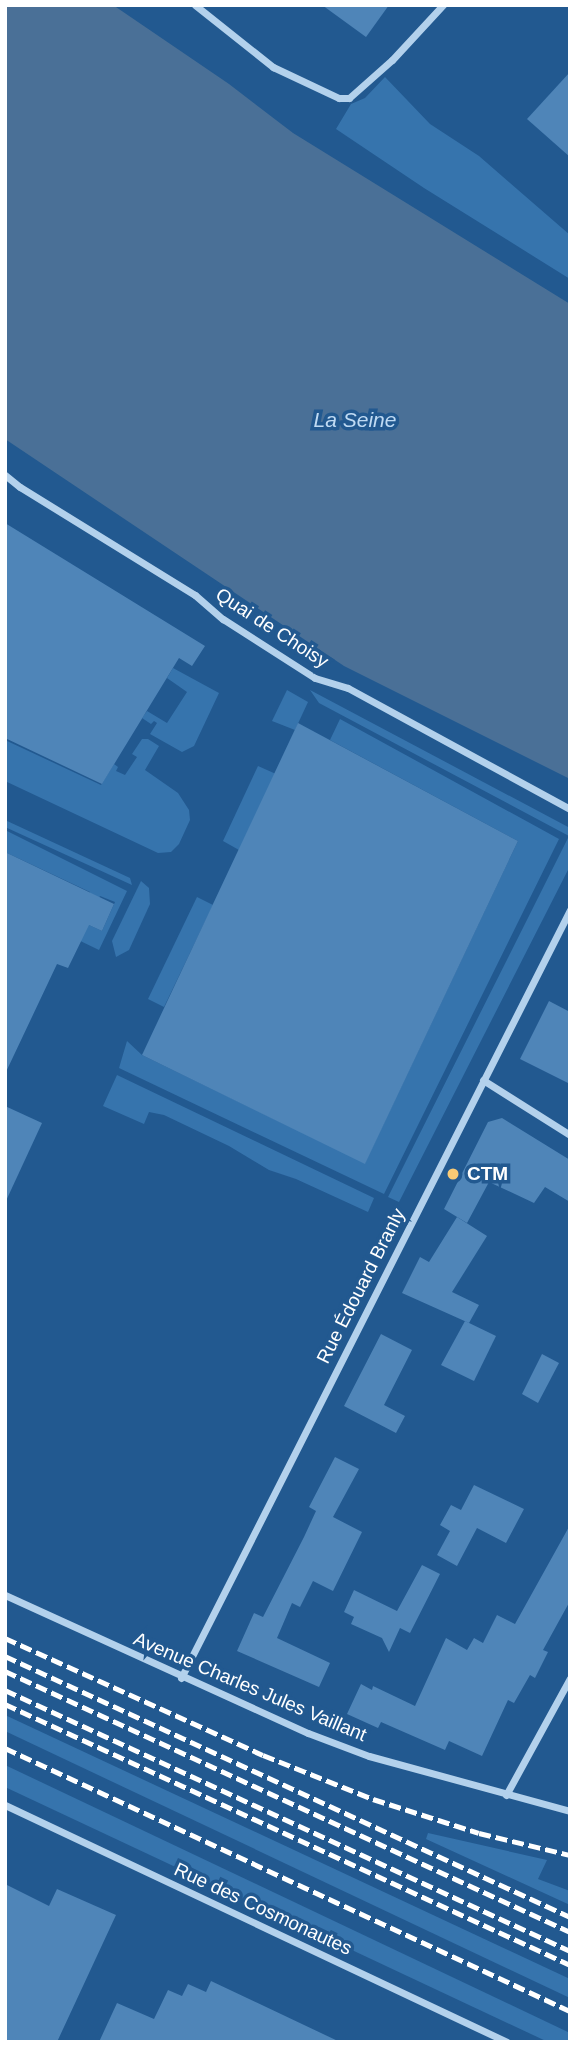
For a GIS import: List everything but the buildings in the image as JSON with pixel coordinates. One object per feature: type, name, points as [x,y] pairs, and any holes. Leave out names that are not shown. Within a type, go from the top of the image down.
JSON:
[{"type":"street","points":[[195,5],[273,67],[339,98],[355,94],[443,5]]},
{"type":"street","name":"Quai de Choisy","points":[[5,475],[20,487],[195,595],[223,618],[315,678],[348,688],[570,809]]},
{"type":"street","name":"Rue Édouard Branly","points":[[181,1678],[570,910]]},
{"type":"street","points":[[483,1080],[570,1135]]},
{"type":"street","name":"Avenue Charles Jules Vaillant","points":[[5,1595],[181,1678],[369,1756],[570,1811]]},
{"type":"street","points":[[506,1795],[570,1678]]},
{"type":"street","name":"Rue des Cosmonautes","points":[[5,1805],[507,2042]]},
{"type":"shaded area","points":[[385,77],[430,124],[479,156],[570,235],[570,279],[424,188],[336,129],[351,104],[365,98]]},
{"type":"shaded area","points":[[173,668],[219,693],[194,746],[182,752],[150,734],[157,723],[154,721],[151,724],[142,718],[147,711],[167,723],[187,692],[167,678]]},
{"type":"shaded area","points":[[287,690],[308,702],[295,730],[272,721]]},
{"type":"shaded area","points":[[310,690],[570,828],[570,866],[399,1202],[388,1197],[569,836],[319,703]]},
{"type":"shaded area","points":[[340,719],[559,839],[384,1194],[119,1068],[127,1041],[142,1055],[365,1163],[518,841],[330,740]]},
{"type":"shaded area","points":[[142,739],[148,739],[159,746],[145,770],[178,793],[189,810],[190,820],[179,844],[171,852],[158,853],[5,781],[5,740],[101,785],[114,764],[118,767],[116,771],[125,775],[137,757],[132,754]]},
{"type":"shaded area","points":[[258,766],[276,774],[239,850],[223,841]]},
{"type":"shaded area","points":[[5,820],[130,878],[132,885],[5,827]]},
{"type":"shaded area","points":[[5,830],[127,891],[99,950],[70,936],[90,892],[5,852]],"holes":[[[100,896],[115,902],[102,931],[87,924]]]},
{"type":"shaded area","points":[[141,881],[149,888],[150,904],[129,950],[116,957],[112,941]]},
{"type":"shaded area","points":[[197,897],[213,905],[164,1007],[148,999]]},
{"type":"shaded area","points":[[117,1075],[374,1198],[368,1212],[296,1179],[269,1170],[229,1146],[164,1115],[149,1112],[144,1124],[103,1106]]},
{"type":"shaded area","points":[[5,1715],[570,1979],[570,1998],[5,1731]]},
{"type":"shaded area","points":[[5,1765],[570,2033],[570,2042],[548,2042],[5,1787]]},
{"type":"shaded area","points":[[428,1833],[547,1860],[538,1879],[570,1891],[570,1905],[426,1839]]},
{"type":"water","name":"La Seine","points":[[5,5],[113,5],[229,84],[293,133],[570,304],[570,779],[344,666],[5,439]]},
{"type":"railway","points":[[5,1638],[263,1755],[373,1799],[479,1833],[570,1855]]},
{"type":"railway","points":[[5,1656],[570,1917]]},
{"type":"railway","points":[[5,1671],[570,1932]]},
{"type":"railway","points":[[5,1690],[570,1951]]},
{"type":"railway","points":[[5,1704],[570,1965]]},
{"type":"railway","points":[[5,1748],[570,2011]]},
{"type":"place","name":"CTM","points":[[453,1174]]}]
